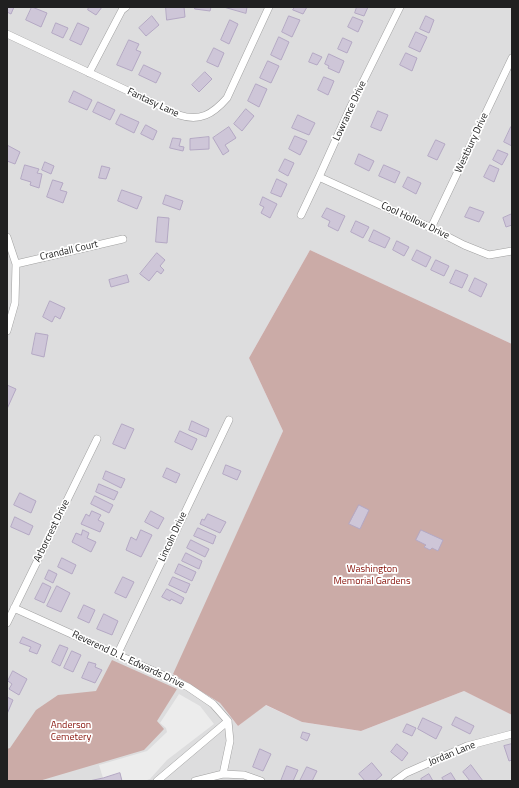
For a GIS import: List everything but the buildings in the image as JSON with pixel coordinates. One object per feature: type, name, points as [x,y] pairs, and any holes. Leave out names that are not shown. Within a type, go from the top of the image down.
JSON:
[{"type":"street","points":[[89,73],[122,10],[126,7]]},
{"type":"street","name":"Fantasy Lane","points":[[7,34],[179,115],[188,118],[199,118],[220,106],[227,98],[269,7]]},
{"type":"street","name":"Lowrance Drive","points":[[301,215],[351,106],[400,7]]},
{"type":"street","name":"Westbury Drive","points":[[431,228],[512,58]]},
{"type":"street","name":"Cool Hollow Drive","points":[[319,177],[431,228],[464,245],[489,255],[512,251]]},
{"type":"street","points":[[7,237],[16,264],[15,303],[7,331]]},
{"type":"street","name":"Crandall Court","points":[[16,264],[122,239]]},
{"type":"street","name":"Lincoln Drive","points":[[117,655],[229,420]]},
{"type":"street","name":"Arborcrest Drive","points":[[7,623],[97,439]]},
{"type":"street","name":"Reverend D. L. Edwards Drive","points":[[14,608],[188,687],[213,704],[228,721]]},
{"type":"street","points":[[223,774],[230,741],[228,721]]},
{"type":"street","points":[[157,781],[228,721]]},
{"type":"street","name":"Jordan Lane","points":[[395,781],[406,773],[467,746],[512,734]]},
{"type":"street","points":[[194,781],[223,774],[244,776],[261,781]]},
{"type":"shaded area","points":[[7,7],[512,7],[512,344],[310,250],[249,358],[283,431],[174,674],[220,703],[238,726],[265,705],[302,722],[361,731],[464,691],[512,715],[512,781],[7,781]]},
{"type":"shaded area","points":[[179,694],[200,706],[214,724],[167,760],[150,779],[144,781],[122,781],[120,773],[103,778],[99,765],[147,751],[167,732],[166,728],[160,723]]},
{"type":"green space","name":"Washington Memorial Gardens","points":[[310,250],[512,344],[512,715],[464,691],[361,731],[302,722],[266,705],[238,726],[220,703],[173,674],[283,431],[249,358]]},
{"type":"green space","name":"Anderson Cemetery","points":[[112,660],[177,689],[157,721],[164,729],[144,750],[39,781],[7,781],[7,749],[10,748],[36,710],[58,695],[96,691]]}]
